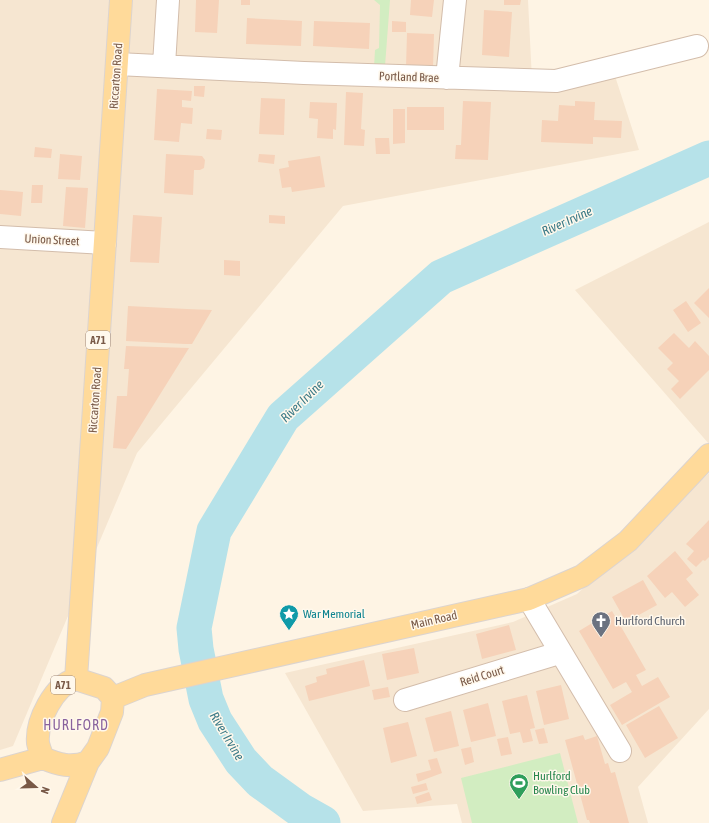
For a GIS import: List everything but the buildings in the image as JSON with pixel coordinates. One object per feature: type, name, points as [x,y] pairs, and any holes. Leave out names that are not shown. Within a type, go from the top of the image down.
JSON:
[{"type":"main road","name":"Riccarton Road","points":[[76,679],[121,0]]},
{"type":"main road","name":"Main Road","points":[[113,698],[145,685],[529,599],[582,576],[628,541],[709,455]]},
{"type":"main road","name":"A71","points":[[43,758],[38,736],[51,699],[60,688],[76,679],[104,688],[113,698]]},
{"type":"main road","points":[[63,823],[88,762],[96,754],[110,718],[113,698]]},
{"type":"main road","points":[[0,770],[43,758],[68,766],[88,762]]},
{"type":"street","points":[[164,65],[168,0]]},
{"type":"street","points":[[447,78],[455,0]]},
{"type":"street","name":"Portland Brae","points":[[117,64],[164,65],[304,73],[556,81],[697,46]]},
{"type":"street","name":"Union Street","points":[[0,237],[105,243]]},
{"type":"street","points":[[529,599],[559,652],[620,751]]},
{"type":"street","name":"Reid Court","points":[[405,700],[559,652]]},
{"type":"shaded area","points":[[0,0],[528,0],[532,80],[615,76],[639,150],[343,206],[137,453],[13,746],[0,750]]},
{"type":"shaded area","points":[[709,222],[709,444],[575,290]]},
{"type":"shaded area","points":[[709,473],[709,709],[638,787],[648,823],[462,823],[457,804],[363,811],[285,673],[513,622],[577,594]]},
{"type":"green space","points":[[374,0],[390,0],[385,66],[374,67],[375,50],[379,48],[380,5]]},
{"type":"green space","name":"Hurlford Bowling Club","points":[[560,753],[578,823],[472,823],[461,778]]},
{"type":"waterway","name":"River Irvine","points":[[323,823],[300,810],[260,781],[241,761],[215,721],[206,699],[196,649],[194,628],[214,531],[283,417],[441,277],[709,158]]},
{"type":"place","name":"War Memorial","points":[[289,631]]},
{"type":"place","name":"Hurlford Church","points":[[601,638]]},
{"type":"place","name":"Hurlford Bowling Club","points":[[519,800]]},
{"type":"district","name":"HURLFORD","points":[[76,725]]}]
